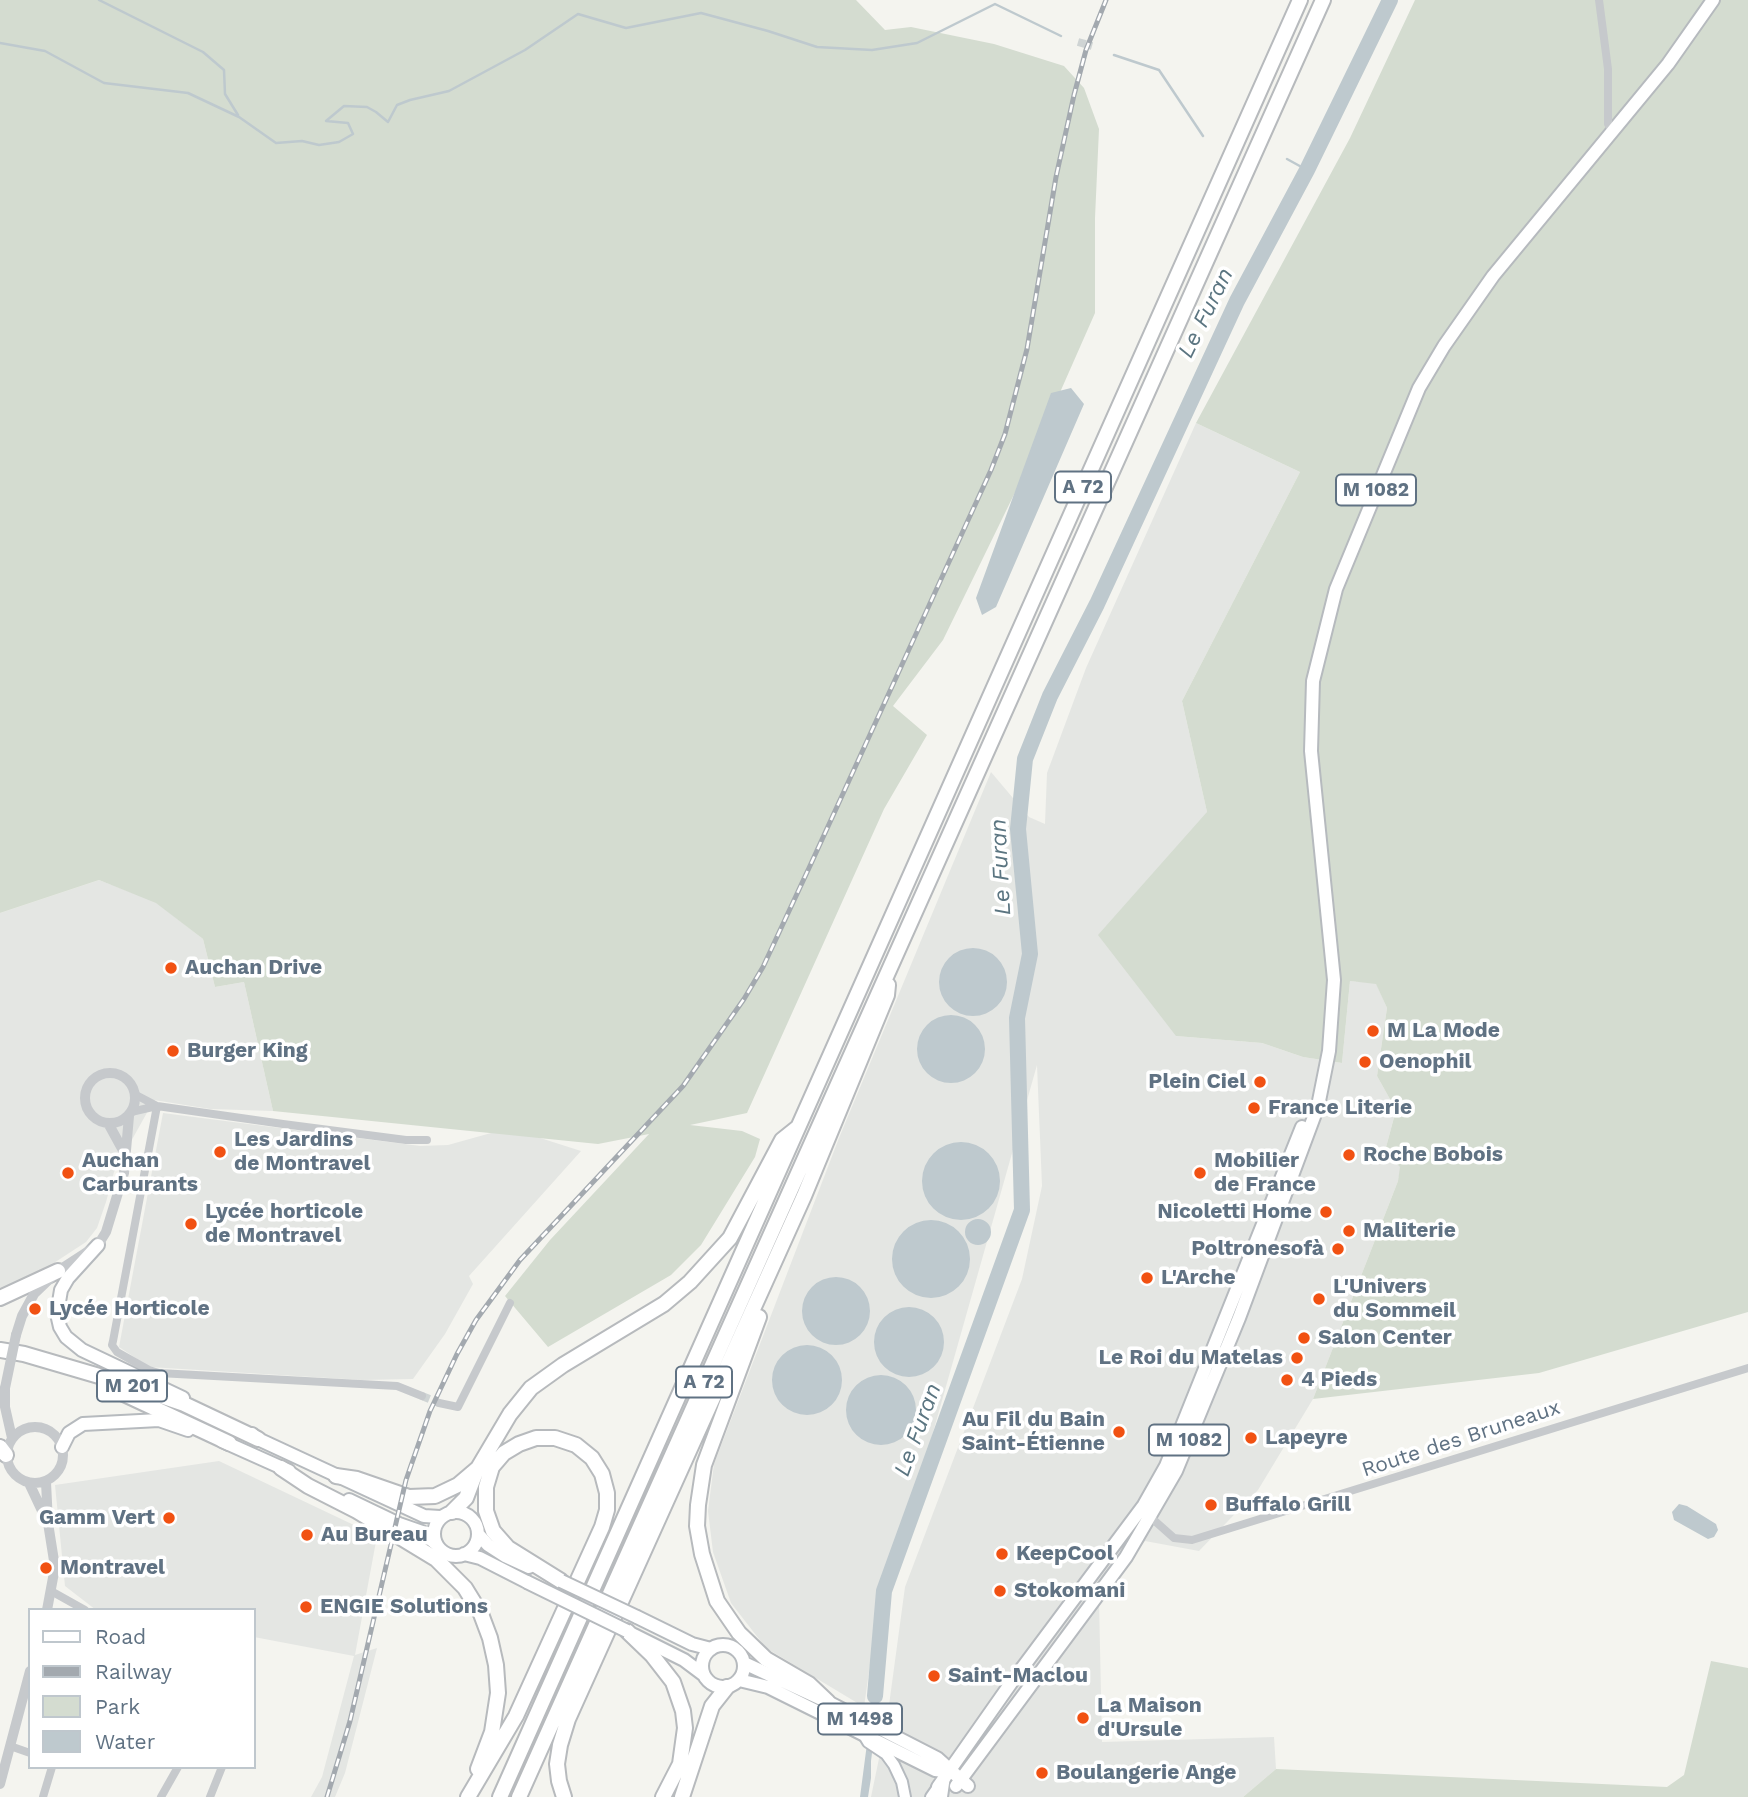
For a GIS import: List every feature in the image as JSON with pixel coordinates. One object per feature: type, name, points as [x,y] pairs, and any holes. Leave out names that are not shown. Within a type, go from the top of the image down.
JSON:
[{"type":"highway","name":"A 72","points":[[500,1797],[1300,0]]},
{"type":"highway","name":"A 72","points":[[519,1797],[1323,0]]},
{"type":"highway","points":[[565,1797],[557,1764],[568,1719],[804,1196],[887,995],[890,967]]},
{"type":"highway","points":[[447,1515],[466,1498],[478,1468],[510,1414],[531,1388],[563,1365],[664,1304],[690,1282],[730,1238],[782,1140],[798,1128]]},
{"type":"highway","points":[[804,1196],[709,1447],[700,1481],[697,1526],[709,1579],[726,1617],[766,1659],[809,1684],[828,1702]]},
{"type":"highway","points":[[0,1298],[58,1271]]},
{"type":"highway","name":"M 201","points":[[0,1350],[24,1354],[184,1404],[258,1439]]},
{"type":"highway","name":"M 201","points":[[0,1356],[74,1374],[118,1391],[229,1443]]},
{"type":"highway","points":[[466,1797],[516,1716],[602,1527],[607,1510],[607,1493],[602,1474],[592,1458],[576,1444],[555,1438],[536,1438],[504,1453],[492,1467],[486,1487],[486,1511],[493,1531],[508,1548],[561,1581]]},
{"type":"highway","points":[[281,1468],[307,1486],[356,1511],[436,1559],[465,1588],[481,1614],[496,1665],[498,1693],[492,1732],[466,1797]]},
{"type":"highway","points":[[337,1476],[357,1479],[409,1497],[435,1496],[458,1485],[478,1468]]},
{"type":"highway","points":[[627,1632],[664,1669],[673,1682],[683,1711],[685,1728],[680,1764],[663,1797]]},
{"type":"highway","points":[[681,1797],[712,1706],[733,1683]]},
{"type":"main road","name":"M 1082","points":[[952,1781],[1126,1557],[1176,1471],[1239,1318],[1318,1106],[1329,1051],[1334,980],[1311,751],[1313,681],[1336,589],[1419,388],[1493,275],[1668,64],[1713,0]]},
{"type":"main road","name":"M 1082","points":[[952,1781],[975,1733],[1144,1505],[1166,1466],[1324,1075]]},
{"type":"main road","points":[[98,1245],[68,1278],[61,1290],[57,1314],[66,1337],[100,1360],[237,1423],[258,1439]]},
{"type":"main road","points":[[62,1447],[69,1433],[83,1424],[159,1420],[229,1443]]},
{"type":"main road","name":"M 201","points":[[258,1439],[424,1516],[447,1515]]},
{"type":"main road","name":"M 201","points":[[229,1443],[399,1524],[422,1532],[436,1544]]},
{"type":"main road","points":[[704,1675],[704,1657],[711,1649],[722,1645],[733,1647],[742,1656],[743,1673],[733,1683],[713,1684],[684,1660],[480,1558],[447,1554],[436,1544],[434,1528],[447,1515],[466,1514],[471,1517],[478,1534],[488,1545],[505,1556],[692,1643],[711,1649]]},
{"type":"main road","points":[[464,1554],[473,1547],[478,1534]]},
{"type":"main road","points":[[1095,1571],[1109,1580]]},
{"type":"main road","name":"M 1498","points":[[744,1663],[828,1702],[952,1781]]},
{"type":"main road","name":"M 1498","points":[[733,1683],[768,1687],[952,1781]]},
{"type":"main road","points":[[952,1781],[953,1751],[975,1733]]},
{"type":"main road","points":[[863,1735],[868,1742],[886,1754],[894,1765],[905,1797]]},
{"type":"street","points":[[1599,0],[1608,69],[1608,124],[1613,132]]},
{"type":"street","points":[[157,1106],[130,1114],[121,1121],[108,1123],[96,1119],[87,1108],[85,1093],[92,1080],[104,1073],[120,1074],[131,1083],[136,1095],[157,1106],[406,1140],[427,1140]]},
{"type":"street","points":[[12,1438],[5,1407],[5,1388],[22,1316],[34,1294],[58,1271],[98,1245],[106,1233],[124,1173],[130,1114],[136,1095]]},
{"type":"street","points":[[157,1106],[112,1345],[117,1352],[159,1373],[397,1386],[422,1396]]},
{"type":"street","points":[[108,1123],[125,1154]]},
{"type":"street","points":[[439,1403],[458,1407],[510,1303]]},
{"type":"street","name":"Route des Bruneaux","points":[[1149,1518],[1174,1538],[1192,1540],[1216,1534],[1748,1368]]},
{"type":"street","points":[[5,1407],[26,1428]]},
{"type":"street","points":[[26,1428],[44,1428],[52,1433],[62,1447],[62,1464],[53,1478],[46,1482],[29,1483],[12,1473],[3,1451],[12,1438],[26,1428]]},
{"type":"street","points":[[46,1482],[48,1523],[55,1567],[47,1608]]},
{"type":"street","points":[[29,1483],[48,1523]]},
{"type":"street","points":[[1144,1505],[1149,1518]]},
{"type":"street","points":[[51,1591],[81,1608]]},
{"type":"street","points":[[0,1784],[28,1678]]},
{"type":"street","points":[[10,1746],[28,1752]]},
{"type":"street","points":[[43,1797],[51,1769]]},
{"type":"street","points":[[161,1797],[177,1769]]},
{"type":"street","points":[[210,1797],[221,1769]]},
{"type":"shaded area","points":[[1196,423],[1300,472],[1182,701],[1207,812],[1176,1036],[1262,1043],[1303,1057],[1342,1063],[1350,981],[1376,983],[1387,1008],[1377,1076],[1396,1110],[1385,1151],[1401,1167],[1398,1181],[1313,1399],[1258,1490],[1199,1551],[1145,1541],[1099,1600],[1102,1742],[1274,1737],[1276,1769],[1243,1797],[871,1797],[887,1720],[905,1587],[1022,1279],[1042,1186],[1037,1065],[926,1457],[881,1587],[864,1707],[766,1648],[731,1603],[713,1552],[708,1511],[714,1464],[839,1138],[991,772],[1029,817],[1045,824],[1047,773],[1086,668]]},
{"type":"shaded area","points":[[99,880],[156,902],[203,939],[215,987],[244,982],[273,1111],[210,1109],[154,1100],[114,1172],[97,1228],[86,1242],[37,1274],[0,1290],[0,913]]},
{"type":"shaded area","points":[[163,1113],[420,1146],[448,1145],[509,1128],[581,1151],[469,1276],[473,1284],[445,1334],[413,1379],[362,1380],[149,1367],[119,1347]]},
{"type":"shaded area","points":[[219,1461],[377,1536],[355,1655],[377,1648],[345,1773],[335,1797],[311,1797],[322,1777],[354,1656],[256,1637],[256,1608],[93,1608],[65,1586],[55,1485]]},
{"type":"green space","points":[[0,0],[856,0],[885,30],[911,27],[994,44],[1064,66],[1084,88],[1099,129],[1095,313],[1024,474],[943,640],[893,706],[927,735],[884,809],[747,1113],[690,1125],[742,1131],[760,1139],[755,1157],[701,1245],[671,1275],[548,1347],[505,1296],[550,1240],[649,1134],[598,1144],[273,1111],[244,982],[215,987],[203,939],[156,903],[99,880],[0,913]]},
{"type":"green space","points":[[1415,0],[1748,0],[1748,1312],[1539,1373],[1313,1399],[1398,1181],[1400,1167],[1385,1151],[1396,1110],[1377,1076],[1387,1008],[1376,984],[1350,981],[1342,1063],[1303,1057],[1262,1043],[1176,1036],[1098,935],[1207,812],[1182,701],[1300,472],[1196,423],[1350,138]]},
{"type":"green space","points":[[1711,1661],[1748,1668],[1748,1797],[1243,1797],[1276,1769],[1667,1787],[1684,1775]]},
{"type":"water","points":[[1071,388],[1084,404],[996,607],[982,615],[976,598],[1051,393]]},
{"type":"water","points":[[973,948],[986,951],[997,958],[1004,969],[1007,982],[1004,995],[997,1006],[986,1013],[973,1016],[960,1013],[949,1006],[942,995],[939,982],[942,969],[949,958],[960,951]]},
{"type":"water","points":[[951,1015],[964,1018],[975,1025],[982,1036],[985,1049],[982,1062],[975,1073],[964,1080],[951,1083],[938,1080],[927,1073],[920,1062],[917,1049],[920,1036],[927,1025],[938,1018]]},
{"type":"water","points":[[961,1142],[976,1145],[988,1154],[997,1166],[1000,1181],[997,1196],[988,1208],[976,1217],[961,1220],[946,1217],[934,1208],[925,1196],[922,1181],[925,1166],[934,1154],[946,1145]]},
{"type":"water","points":[[978,1219],[987,1223],[991,1232],[987,1241],[978,1245],[969,1241],[965,1232],[969,1223]]},
{"type":"water","points":[[931,1220],[946,1223],[959,1231],[967,1244],[970,1259],[967,1274],[959,1287],[946,1295],[931,1298],[916,1295],[903,1287],[895,1274],[892,1259],[895,1244],[903,1231],[916,1223]]},
{"type":"water","points":[[829,1277],[843,1277],[855,1282],[865,1292],[870,1311],[865,1330],[855,1340],[843,1345],[829,1345],[817,1340],[807,1330],[802,1318],[802,1304],[807,1292],[817,1282]]},
{"type":"water","points":[[909,1307],[934,1317],[944,1342],[934,1367],[909,1377],[884,1367],[874,1342],[884,1317]]},
{"type":"water","points":[[807,1345],[832,1355],[842,1380],[832,1405],[807,1415],[782,1405],[772,1380],[782,1355]]},
{"type":"water","points":[[874,1375],[888,1375],[901,1380],[911,1390],[916,1410],[911,1430],[901,1440],[888,1445],[874,1445],[861,1440],[851,1430],[846,1417],[846,1403],[851,1390],[861,1380]]},
{"type":"water","points":[[1679,1504],[1716,1524],[1718,1530],[1714,1537],[1708,1539],[1674,1520],[1672,1512]]},
{"type":"water","points":[[882,1673],[868,1797],[860,1797],[876,1675]]},
{"type":"waterway","points":[[99,0],[203,52],[224,70],[225,94],[238,115]]},
{"type":"waterway","name":"Le Furan","points":[[875,1696],[884,1591],[1022,1210],[1017,1018],[1030,954],[1018,829],[1025,759],[1050,696],[1097,604],[1237,301],[1307,170],[1390,0]]},
{"type":"waterway","points":[[0,43],[45,51],[104,83],[188,93],[239,117],[276,143],[302,141],[319,145],[339,142],[353,134],[348,123],[326,121],[344,106],[367,107],[388,122],[397,105],[449,91],[525,50],[578,14],[626,28],[701,13],[817,47],[872,50],[917,43],[995,4],[1061,36]]},
{"type":"waterway","points":[[1114,55],[1159,70],[1203,136]]},
{"type":"waterway","points":[[1287,159],[1307,170]]},
{"type":"tunnel","points":[[1078,42],[1092,46]]},
{"type":"tunnel","points":[[422,1396],[439,1403]]},
{"type":"railway","points":[[327,1797],[350,1721],[406,1480],[430,1411],[457,1354],[476,1320],[520,1260],[683,1086],[744,999],[763,967],[991,470],[1005,434],[1027,349],[1056,177],[1074,95],[1086,50],[1106,0]]},
{"type":"place","name":"Auchan Drive","points":[[171,968]]},
{"type":"place","name":"M La Mode","points":[[1373,1031]]},
{"type":"place","name":"Burger King","points":[[173,1051]]},
{"type":"place","name":"Oenophil","points":[[1365,1062]]},
{"type":"place","name":"Plein Ciel","points":[[1260,1082]]},
{"type":"place","name":"France Literie","points":[[1254,1108]]},
{"type":"place","name":"Les Jardins de Montravel","points":[[220,1152]]},
{"type":"place","name":"Roche Bobois","points":[[1349,1155]]},
{"type":"place","name":"Auchan Carburants","points":[[68,1173]]},
{"type":"place","name":"Mobilier de France","points":[[1200,1173]]},
{"type":"place","name":"Nicoletti Home","points":[[1326,1212]]},
{"type":"place","name":"Lycée horticole de Montravel","points":[[191,1224]]},
{"type":"place","name":"Maliterie","points":[[1349,1231]]},
{"type":"place","name":"Poltronesofà","points":[[1338,1249]]},
{"type":"place","name":"L'Arche","points":[[1147,1278]]},
{"type":"place","name":"L'Univers du Sommeil","points":[[1319,1299]]},
{"type":"place","name":"Lycée Horticole","points":[[35,1309]]},
{"type":"place","name":"Salon Center","points":[[1304,1338]]},
{"type":"place","name":"Le Roi du Matelas","points":[[1297,1358]]},
{"type":"place","name":"4 Pieds","points":[[1287,1380]]},
{"type":"place","name":"Au Fil du Bain Saint-Étienne","points":[[1119,1432]]},
{"type":"place","name":"Lapeyre","points":[[1251,1438]]},
{"type":"place","name":"Buffalo Grill","points":[[1211,1505]]},
{"type":"place","name":"Gamm Vert","points":[[169,1518]]},
{"type":"place","name":"Au Bureau","points":[[307,1535]]},
{"type":"place","name":"KeepCool","points":[[1002,1554]]},
{"type":"place","name":"Montravel","points":[[46,1568]]},
{"type":"place","name":"Stokomani","points":[[1000,1591]]},
{"type":"place","name":"ENGIE Solutions","points":[[306,1607]]},
{"type":"place","name":"Saint-Maclou","points":[[934,1676]]},
{"type":"place","name":"La Maison d'Ursule","points":[[1083,1718]]},
{"type":"place","name":"Boulangerie Ange","points":[[1042,1773]]}]
